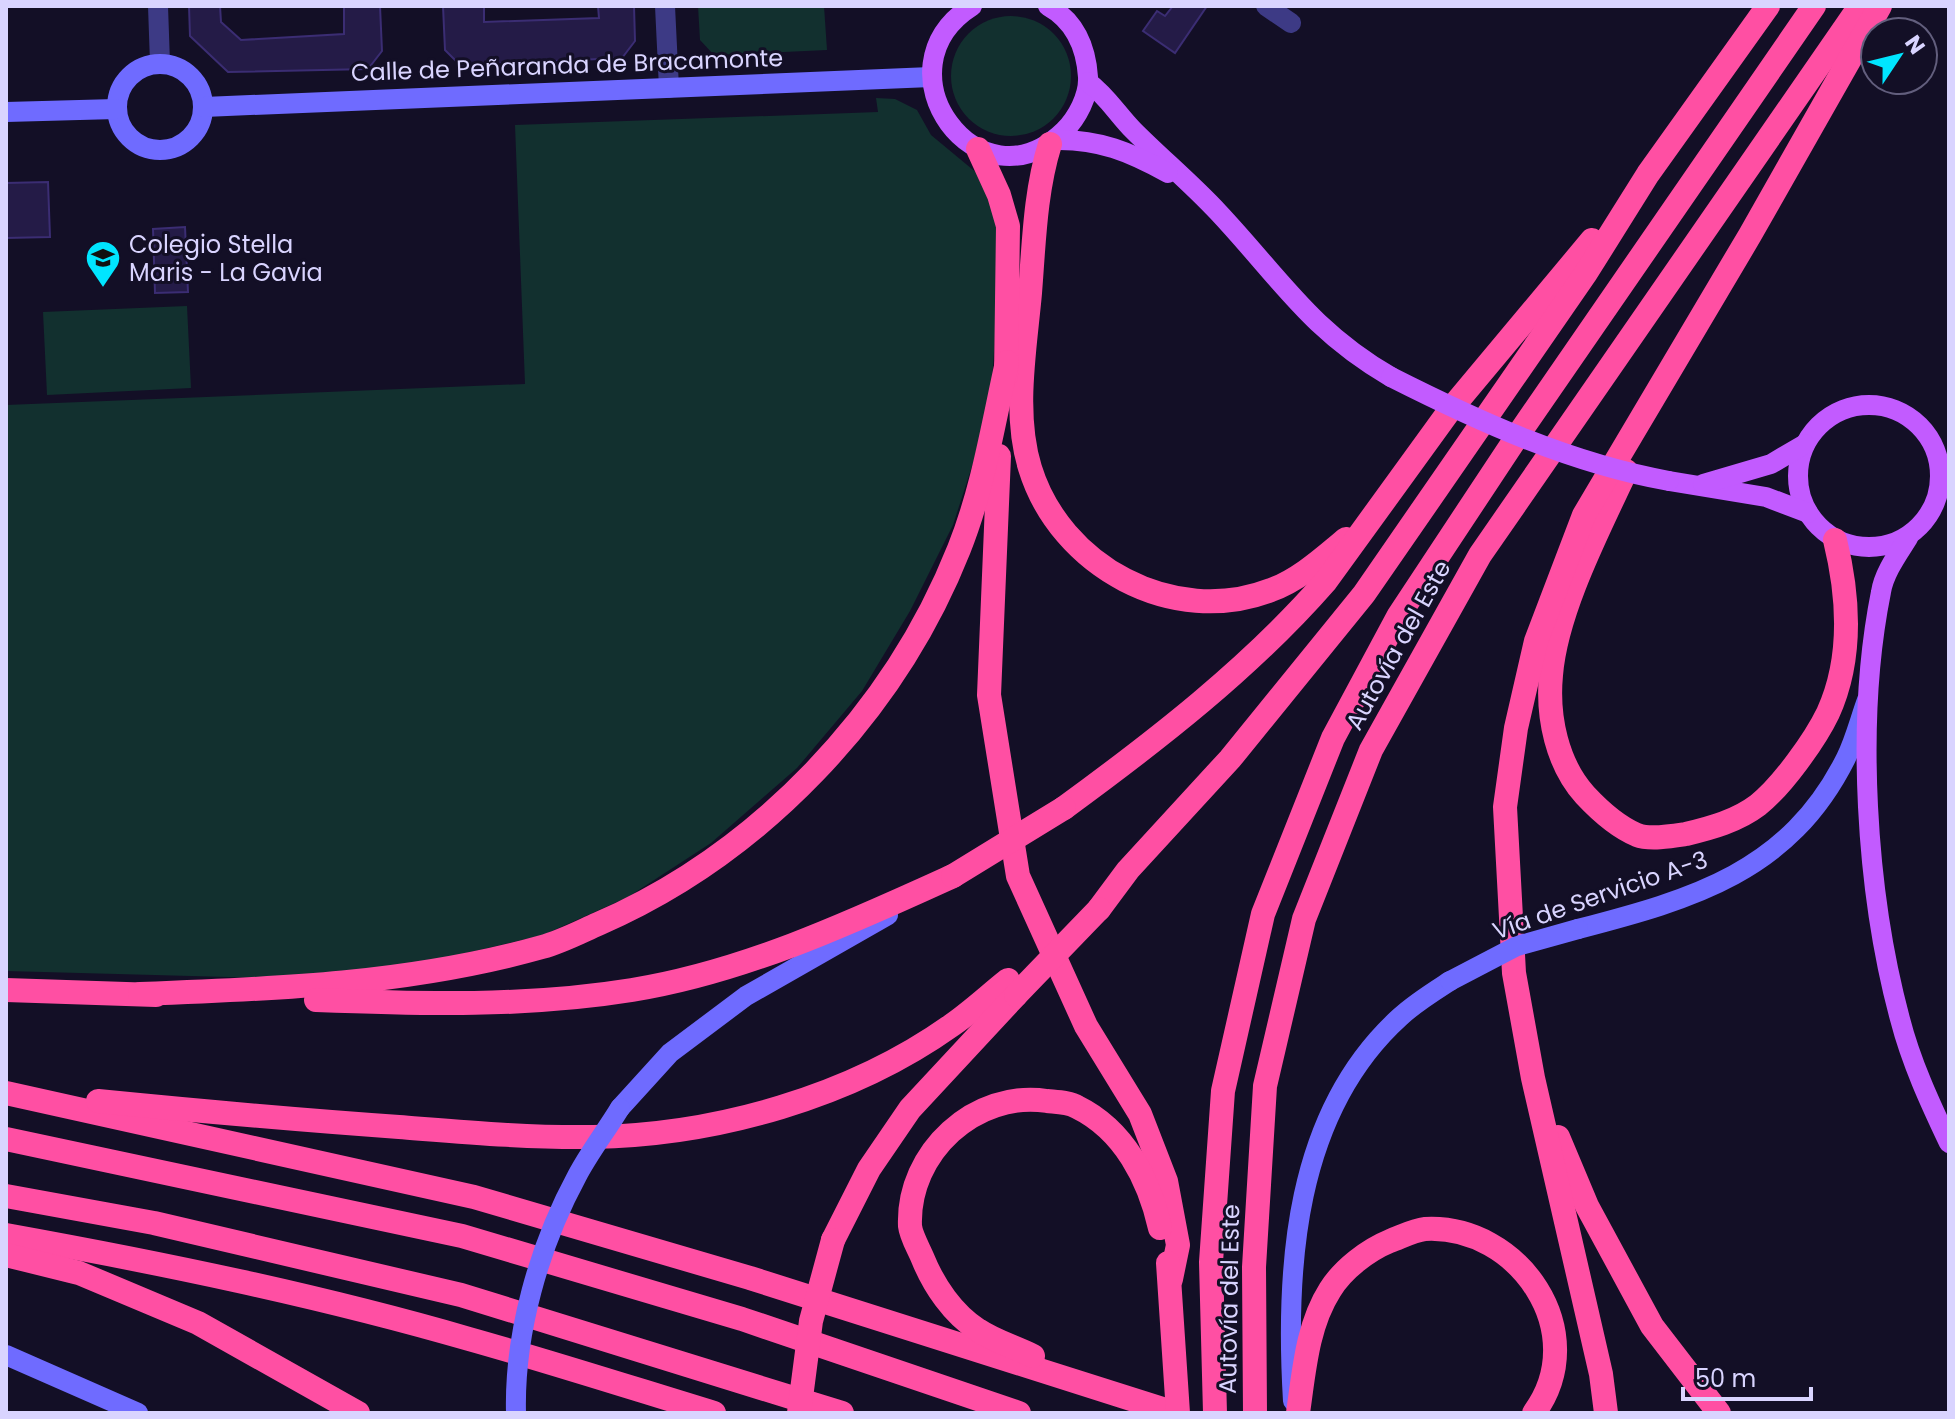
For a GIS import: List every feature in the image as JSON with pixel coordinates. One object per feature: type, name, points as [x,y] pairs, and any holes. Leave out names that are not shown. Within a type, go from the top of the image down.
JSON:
[{"type":"highway","points":[[799,1413],[811,1321],[833,1240],[869,1169],[910,1109],[1012,987],[1128,870],[1230,759],[1364,594],[1586,273],[1648,174],[1768,6]]},
{"type":"highway","name":"Autovía del Este","points":[[1215,1413],[1211,1262],[1223,1091],[1263,914],[1333,738],[1399,615],[1501,460],[1814,6]]},
{"type":"highway","name":"Autovía del Este","points":[[1255,1413],[1254,1267],[1265,1086],[1304,919],[1371,750],[1480,555],[1860,6]]},
{"type":"highway","points":[[1606,1413],[1583,1287],[1533,1078],[1514,973],[1506,822],[1516,728],[1536,641],[1584,515],[1750,235],[1880,6]]},
{"type":"highway","points":[[1052,142],[1039,179],[1023,421],[1030,467],[1051,515],[1083,554],[1122,580],[1167,597],[1217,601],[1271,590],[1315,565],[1375,514]]},
{"type":"highway","points":[[978,149],[999,195],[1008,226],[1007,362],[994,523],[989,695],[1018,876],[1086,1026],[1140,1114],[1166,1181],[1178,1245],[1171,1279]]},
{"type":"highway","points":[[6,990],[435,1004],[534,1003],[635,990],[729,965],[851,922],[953,876],[1064,808],[1171,730],[1303,607],[1450,410],[1648,174]]},
{"type":"highway","points":[[1675,358],[1667,385],[1569,601],[1551,676],[1557,749],[1574,783],[1599,810],[1639,836],[1675,836],[1719,827],[1759,805],[1794,765],[1828,712],[1847,644],[1846,585],[1835,540]]},
{"type":"highway","points":[[140,994],[327,987],[443,972],[546,947],[630,910],[711,861],[778,808],[830,755],[869,706],[922,626],[959,549],[982,477],[1007,362]]},
{"type":"highway","points":[[6,1093],[450,1131],[593,1137],[672,1130],[748,1116],[810,1097],[885,1065],[1012,987]]},
{"type":"highway","points":[[1533,1078],[1587,1206],[1652,1326],[1719,1413]]},
{"type":"highway","points":[[6,1093],[474,1197],[750,1278],[1129,1400],[1177,1413],[1171,1279],[1154,1201],[1137,1163],[1108,1128],[1075,1105],[1021,1097],[973,1112],[936,1144],[914,1187],[910,1228],[934,1286],[977,1329],[1129,1400]]},
{"type":"highway","points":[[6,1139],[462,1236],[742,1319],[1019,1413]]},
{"type":"highway","points":[[6,1196],[154,1223],[461,1295],[842,1413]]},
{"type":"highway","points":[[1296,1413],[1309,1341],[1330,1289],[1371,1249],[1422,1229],[1464,1232],[1501,1250],[1531,1277],[1552,1319],[1556,1356],[1547,1396],[1534,1413]]},
{"type":"highway","points":[[6,1235],[149,1260],[352,1309],[467,1338],[714,1413]]},
{"type":"highway","points":[[6,1255],[79,1273],[198,1323],[358,1413]]},
{"type":"main road","points":[[1052,8],[1086,51],[1088,82],[1080,110],[1052,142]]},
{"type":"main road","points":[[964,9],[941,37],[931,77],[936,105],[951,130],[978,149],[1002,156],[1024,156],[1052,142],[1082,139],[1114,145],[1185,182]]},
{"type":"main road","points":[[160,63],[187,72],[196,82],[204,107],[194,135],[169,150],[139,145],[127,136],[116,109],[125,81],[135,71],[160,63]]},
{"type":"main road","name":"Calle de Peñaranda de Bracamonte","points":[[204,107],[931,77]]},
{"type":"main road","points":[[1088,82],[1103,93],[1133,130],[1216,210],[1291,299],[1353,355],[1464,414],[1614,471],[1766,497],[1808,513]]},
{"type":"main road","points":[[6,112],[116,109]]},
{"type":"main road","points":[[1699,485],[1771,464],[1805,444],[1829,417],[1862,405],[1896,410],[1940,440],[1943,497],[1924,523],[1908,538],[1881,589],[1870,692],[1868,779],[1874,876],[1900,1019],[1924,1090],[1949,1143]]},
{"type":"main road","points":[[1805,444],[1799,462],[1799,493],[1808,513],[1835,540],[1856,547],[1880,548],[1908,538]]},
{"type":"main road","name":"Vía de Servicio A-3","points":[[1296,1413],[1288,1323],[1298,1217],[1317,1144],[1336,1101],[1365,1056],[1400,1017],[1450,981],[1517,946],[1658,908],[1703,892],[1747,870],[1787,840],[1821,800],[1847,756],[1870,692]]},
{"type":"main road","points":[[516,1413],[515,1378],[536,1272],[576,1177],[620,1108],[670,1053],[746,996],[953,876]]},
{"type":"main road","points":[[6,1355],[138,1413]]},
{"type":"street","points":[[158,6],[160,63]]},
{"type":"street","points":[[665,6],[669,88]]},
{"type":"street","points":[[1266,6],[1291,23]]},
{"type":"green space","points":[[698,6],[824,6],[827,50],[714,55],[700,40]]},
{"type":"green space","points":[[1011,16],[1034,21],[1053,34],[1066,53],[1071,76],[1066,99],[1053,118],[1034,131],[1011,136],[988,131],[969,118],[956,99],[951,76],[956,53],[969,34],[988,21]]},
{"type":"green space","points":[[876,98],[895,99],[917,110],[931,135],[978,174],[1002,228],[992,382],[974,460],[953,525],[910,611],[862,691],[797,768],[711,843],[628,897],[543,935],[445,958],[305,979],[6,971],[6,405],[525,384],[515,125],[878,112]]},
{"type":"green space","points":[[187,306],[191,388],[47,395],[43,312]]},
{"type":"building","points":[[189,6],[220,6],[221,22],[241,40],[344,34],[344,6],[380,6],[382,51],[368,69],[228,72],[190,36]]},
{"type":"building","points":[[443,6],[484,6],[484,22],[599,18],[598,6],[634,6],[635,41],[622,58],[460,65],[445,50]]},
{"type":"building","points":[[1173,6],[1207,6],[1175,53],[1143,31],[1157,11],[1165,16]]},
{"type":"building","points":[[48,182],[50,237],[6,238],[6,183]]},
{"type":"building","points":[[185,227],[188,292],[155,293],[153,229]]},
{"type":"place","name":"Colegio Stella Maris - La Gavia","points":[[103,289]]}]
